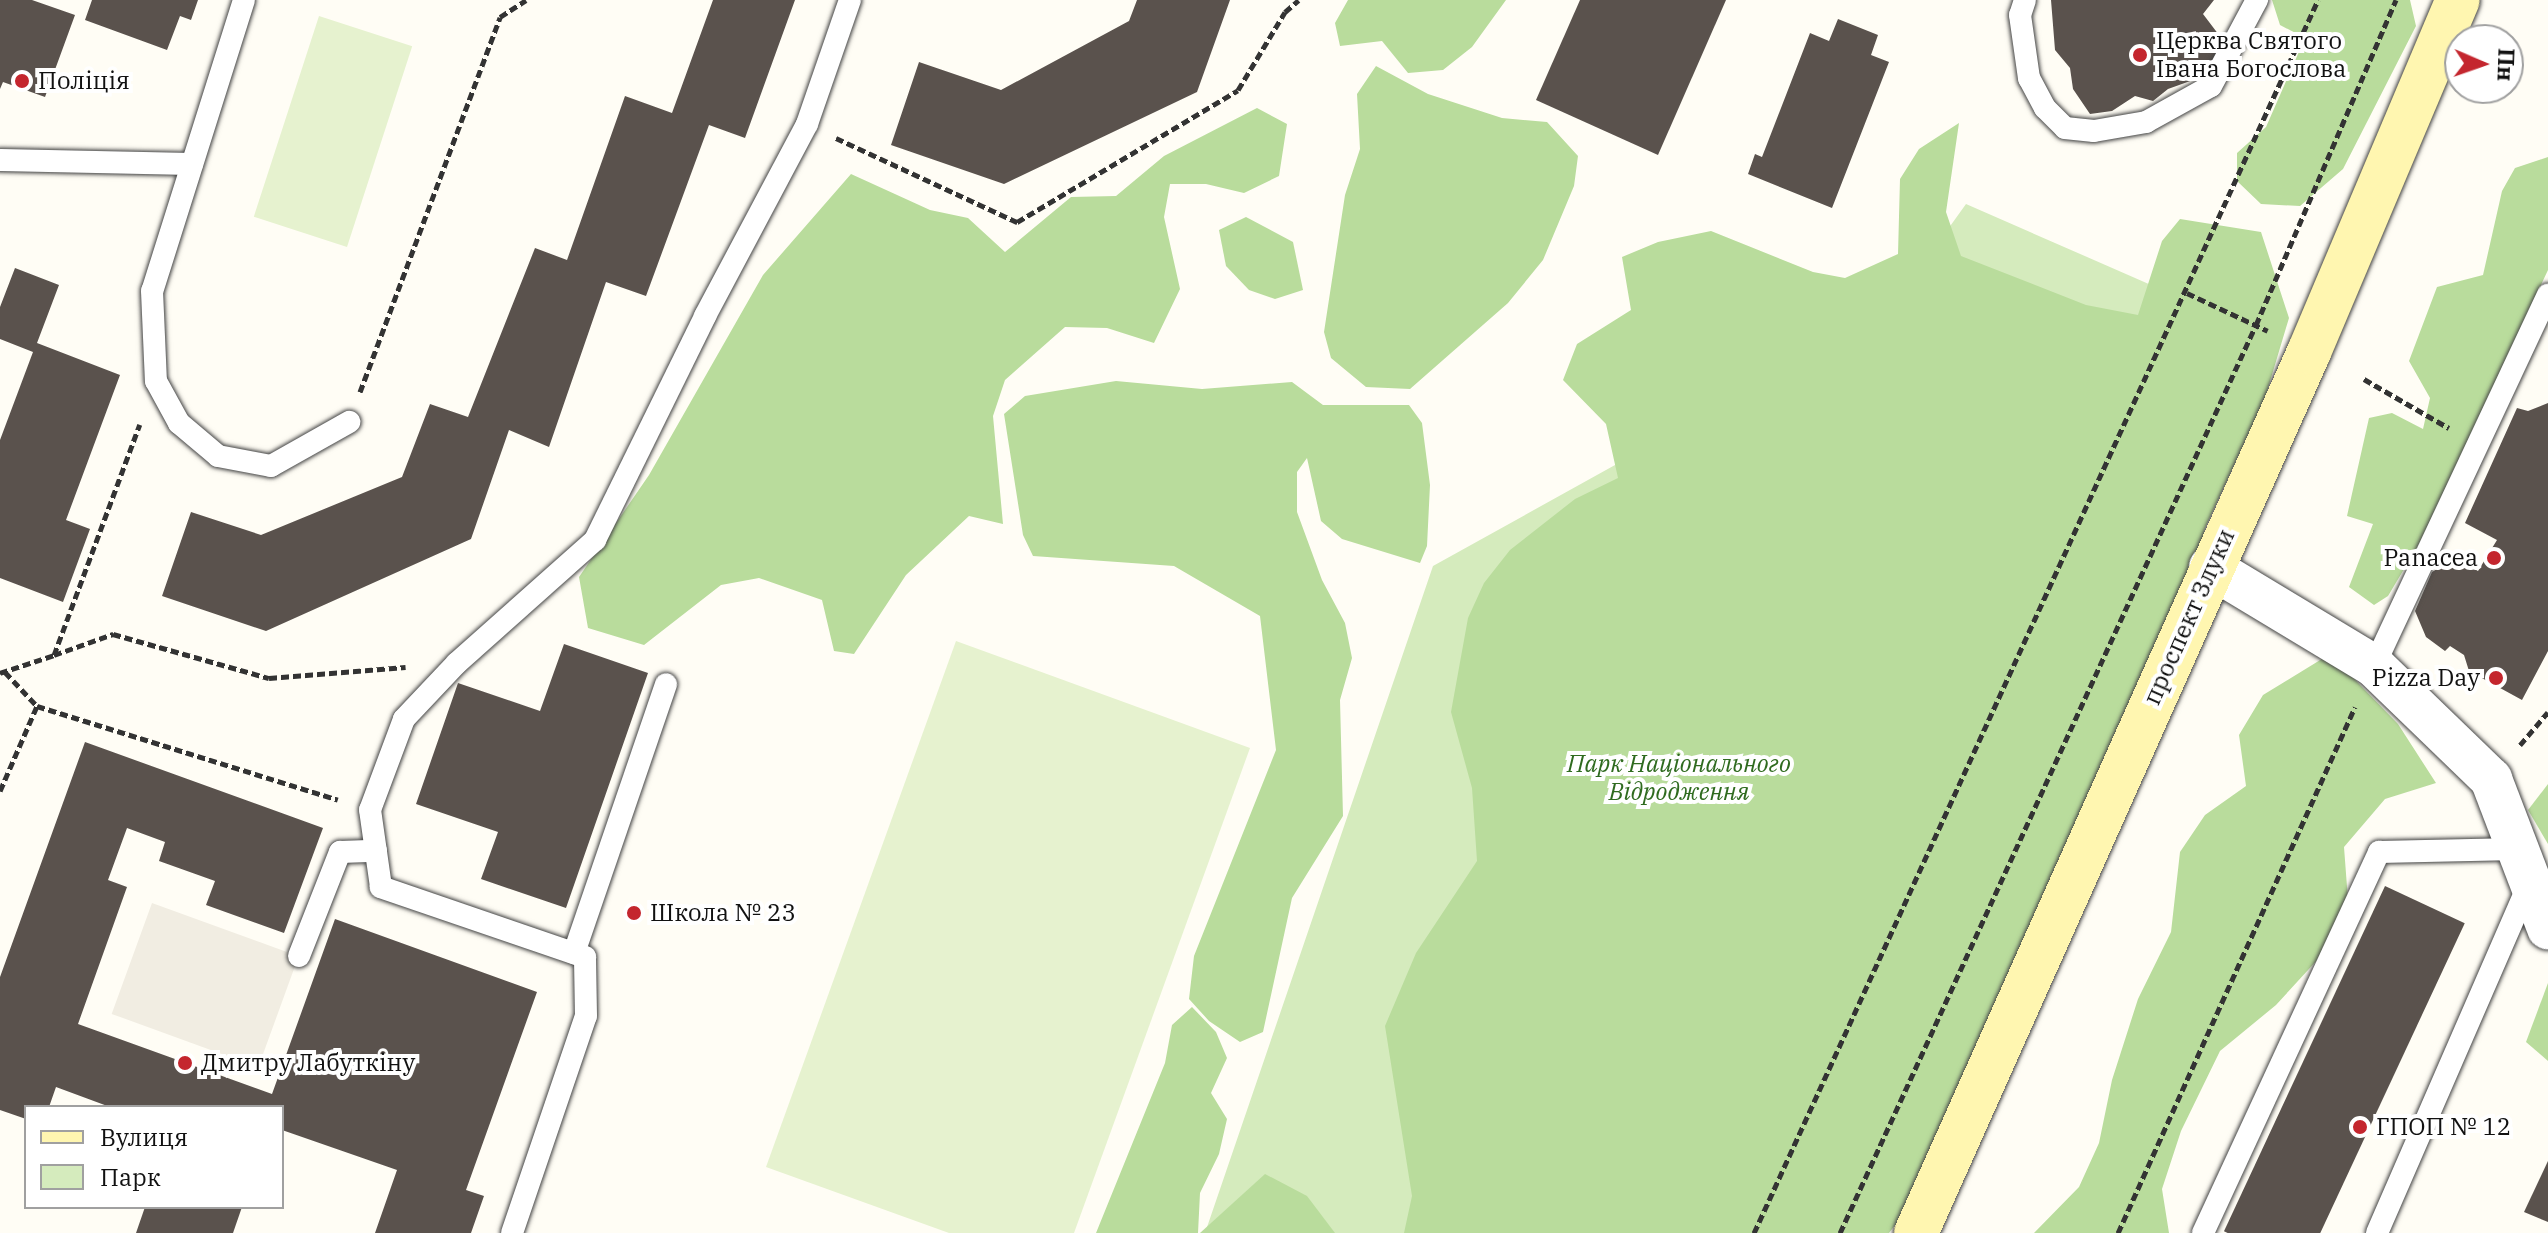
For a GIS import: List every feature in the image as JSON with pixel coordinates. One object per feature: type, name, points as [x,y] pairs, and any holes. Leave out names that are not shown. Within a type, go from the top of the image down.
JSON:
[{"type":"main road","name":"проспект Злуки","points":[[1916,1233],[2210,567],[2309,352],[2458,0]]},
{"type":"street","points":[[2210,567],[2374,666],[2491,779],[2548,928]]},
{"type":"lane","points":[[244,0],[152,291],[156,381],[179,423],[218,456],[271,466],[349,422]]},
{"type":"lane","points":[[512,1233],[586,1016],[585,957],[381,887],[370,810],[404,719],[457,663],[595,540],[705,316],[807,124],[850,0]]},
{"type":"lane","points":[[2025,0],[2022,31],[2029,78],[2040,98],[2065,128],[2094,131],[2146,122],[2211,86],[2257,0]]},
{"type":"lane","points":[[0,160],[192,164]]},
{"type":"lane","points":[[2374,666],[2548,295]]},
{"type":"lane","points":[[574,953],[666,684]]},
{"type":"lane","points":[[299,956],[340,852],[376,851]]},
{"type":"lane","points":[[2203,1233],[2379,852],[2523,867],[2377,1233]]},
{"type":"path","points":[[349,422],[500,17],[526,0]]},
{"type":"path","points":[[807,124],[1017,222],[1238,90],[1285,12],[1299,0]]},
{"type":"path","points":[[1754,1233],[2187,293],[2318,0]]},
{"type":"path","points":[[1840,1233],[2256,325],[2396,0]]},
{"type":"path","points":[[2187,293],[2272,333]]},
{"type":"path","points":[[2364,379],[2478,444]]},
{"type":"path","points":[[54,655],[156,381]]},
{"type":"path","points":[[370,810],[37,706],[2,672],[113,634],[269,678],[457,663]]},
{"type":"path","points":[[2118,1233],[2374,666]]},
{"type":"path","points":[[0,791],[37,706]]},
{"type":"green space","points":[[1348,0],[1506,0],[1472,47],[1443,70],[1408,73],[1382,41],[1340,46],[1335,23]]},
{"type":"green space","points":[[2272,0],[2410,0],[2416,26],[2343,169],[2300,206],[2261,204],[2237,181],[2237,153],[2266,127],[2305,38],[2280,25]]},
{"type":"green space","points":[[319,16],[412,46],[347,247],[254,217]]},
{"type":"green space","points":[[1376,66],[1428,94],[1502,118],[1547,122],[1578,156],[1574,186],[1543,260],[1508,303],[1410,389],[1366,387],[1331,358],[1324,332],[1345,195],[1360,149],[1357,94]]},
{"type":"green space","points":[[1257,108],[1287,124],[1279,176],[1244,193],[1206,184],[1170,184],[1164,217],[1180,289],[1154,343],[1107,328],[1065,327],[1005,380],[993,416],[1003,524],[969,516],[906,575],[854,654],[834,651],[822,600],[759,578],[721,585],[644,645],[588,628],[579,577],[649,475],[763,275],[851,174],[930,210],[968,218],[1005,252],[1071,197],[1116,196],[1164,156]]},
{"type":"green space","name":"Парк Національного Відродження","points":[[1959,123],[1946,212],[1961,256],[2086,305],[2138,315],[2162,241],[2180,219],[2261,232],[2289,318],[2265,398],[2205,528],[2192,585],[1924,1187],[1889,1233],[1404,1233],[1412,1196],[1385,1026],[1416,953],[1477,861],[1472,788],[1451,712],[1468,618],[1484,583],[1510,550],[1575,499],[1618,478],[1606,424],[1563,380],[1577,344],[1631,310],[1622,257],[1658,242],[1711,231],[1813,272],[1845,278],[1898,254],[1900,179],[1919,149]]},
{"type":"green space","points":[[2548,157],[2548,270],[2419,544],[2388,596],[2374,605],[2349,587],[2373,524],[2347,516],[2369,418],[2392,413],[2423,429],[2430,398],[2409,361],[2437,287],[2483,275],[2502,191],[2515,168]]},
{"type":"green space","name":"Парк Національного Відродження","points":[[1966,204],[2215,313],[1803,1233],[1205,1233],[1433,566],[1887,314]]},
{"type":"green space","points":[[1246,217],[1293,242],[1303,290],[1275,299],[1249,290],[1226,266],[1219,230]]},
{"type":"green space","points":[[1116,381],[1202,389],[1292,382],[1323,405],[1409,405],[1422,423],[1430,485],[1427,546],[1420,563],[1342,539],[1321,521],[1307,458],[1297,472],[1297,512],[1322,580],[1345,623],[1352,658],[1340,700],[1343,816],[1292,898],[1263,1032],[1240,1042],[1209,1021],[1189,999],[1194,956],[1276,750],[1260,616],[1174,566],[1033,556],[1023,535],[1004,414],[1025,396]]},
{"type":"green space","points":[[956,641],[1250,748],[1074,1233],[949,1233],[766,1167]]},
{"type":"green space","points":[[2330,654],[2398,724],[2436,783],[2385,799],[2344,847],[2348,900],[2320,957],[2276,1005],[2220,1051],[2181,1131],[2162,1189],[2169,1233],[2034,1233],[2079,1187],[2099,1143],[2112,1080],[2138,999],[2171,932],[2180,852],[2205,815],[2246,786],[2239,735],[2263,695]]},
{"type":"green space","points":[[2548,784],[2548,844],[2528,810]]},
{"type":"green space","points":[[2548,983],[2548,1061],[2526,1042]]},
{"type":"green space","points":[[1192,1007],[1216,1032],[1227,1058],[1211,1093],[1227,1119],[1219,1154],[1200,1193],[1198,1233],[1096,1233],[1165,1063],[1172,1025]]},
{"type":"green space","points":[[1265,1174],[1307,1196],[1335,1233],[1200,1233]]},
{"type":"shaded area","points":[[152,903],[299,956],[258,1067],[112,1014]]},
{"type":"building","points":[[0,0],[32,0],[75,15],[45,97],[3,82],[0,89]]},
{"type":"building","points":[[92,0],[198,0],[191,20],[180,16],[167,50],[85,20]]},
{"type":"building","points":[[713,0],[795,0],[745,138],[709,125],[646,296],[606,282],[549,447],[509,430],[471,539],[266,631],[162,596],[191,512],[261,535],[402,477],[430,404],[468,417],[535,248],[567,260],[625,96],[672,113]]},
{"type":"building","points":[[1137,0],[1230,0],[1197,92],[1004,184],[891,145],[919,62],[1001,90],[1129,21]]},
{"type":"building","points":[[1580,0],[1726,0],[1658,155],[1536,100]]},
{"type":"building","name":"Церква Святого Івана Богослова","points":[[2051,0],[2214,0],[2203,14],[2222,39],[2219,61],[2207,75],[2168,89],[2153,101],[2135,96],[2112,111],[2090,114],[2073,89],[2070,68],[2055,50]]},
{"type":"building","points":[[1838,19],[1878,35],[1871,55],[1889,62],[1832,208],[1748,174],[1755,154],[1762,157],[1810,33],[1829,41]]},
{"type":"building","points":[[15,268],[59,285],[37,343],[120,375],[66,520],[90,529],[63,602],[0,578],[0,440],[33,352],[0,339],[0,307]]},
{"type":"building","points":[[2548,403],[2548,651],[2522,700],[2469,671],[2464,655],[2450,646],[2445,651],[2426,637],[2415,611],[2432,572],[2455,558],[2478,571],[2497,540],[2465,523],[2517,408],[2528,411]]},
{"type":"building","points":[[564,644],[648,673],[566,908],[481,879],[498,832],[416,804],[458,683],[540,711]]},
{"type":"building","points":[[85,742],[323,828],[284,933],[206,905],[215,881],[159,861],[165,842],[127,828],[108,880],[127,887],[78,1024],[272,1094],[335,919],[537,992],[466,1190],[484,1196],[471,1233],[375,1233],[397,1170],[284,1131],[284,1105],[105,1105],[56,1087],[50,1105],[24,1105],[24,1118],[0,1110],[0,977]]},
{"type":"building","points":[[2385,886],[2465,923],[2320,1233],[2224,1231]]},
{"type":"building","points":[[2548,1161],[2548,1222],[2524,1212]]},
{"type":"building","points":[[144,1209],[241,1209],[233,1233],[136,1233]]},
{"type":"place","name":"Церква Святого Івана Богослова","points":[[2140,55]]},
{"type":"place","name":"Поліція","points":[[22,81]]},
{"type":"place","name":"Panacea","points":[[2494,558]]},
{"type":"place","name":"Pizza Day","points":[[2496,678]]},
{"type":"place","name":"Школа № 23","points":[[634,913]]},
{"type":"place","name":"Дмитру Лабуткіну","points":[[185,1063]]},
{"type":"place","name":"ГПОП № 12","points":[[2360,1127]]}]
